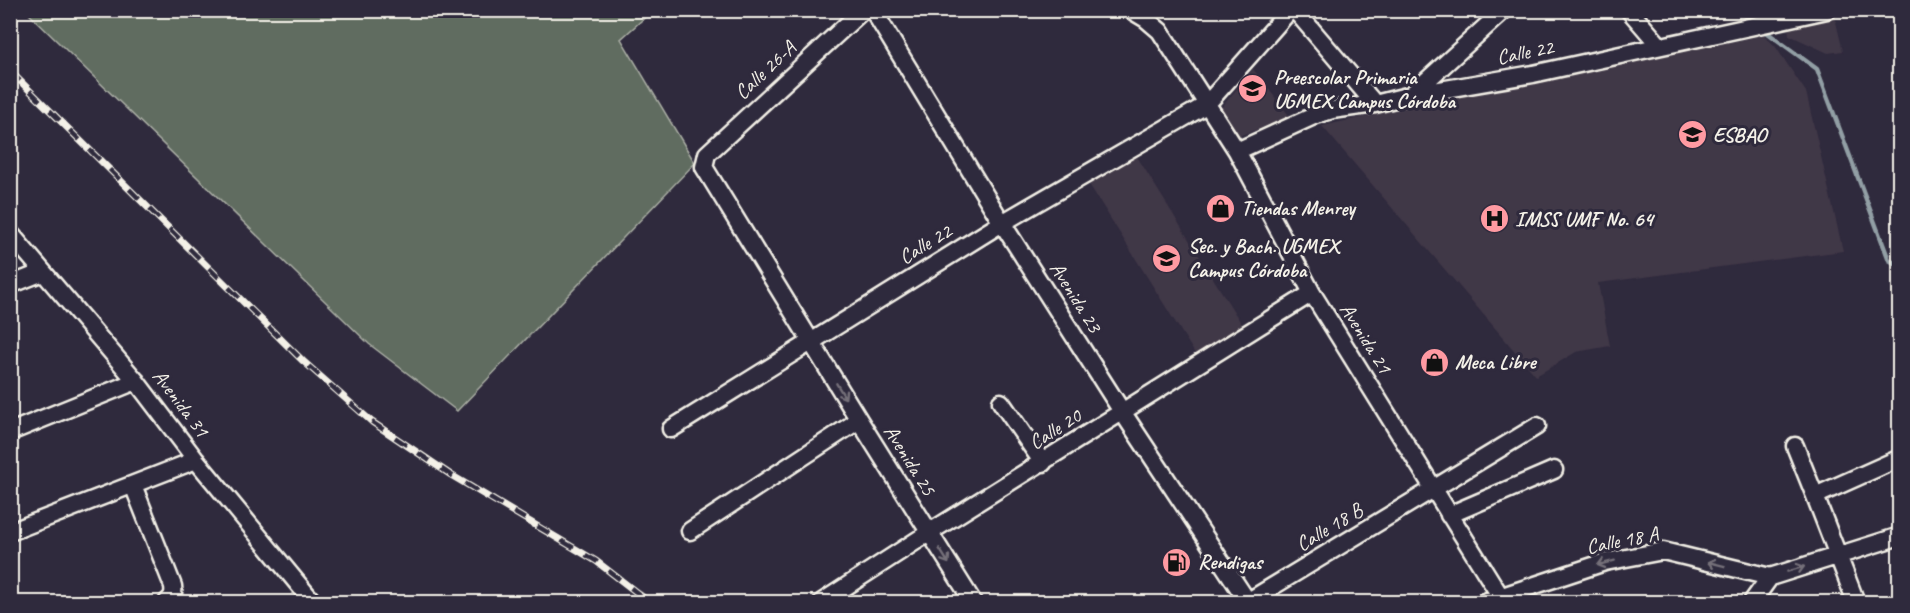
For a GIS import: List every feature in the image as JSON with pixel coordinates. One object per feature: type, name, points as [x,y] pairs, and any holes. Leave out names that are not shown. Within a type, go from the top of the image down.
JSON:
[{"type":"street","name":"Calle 26-A","points":[[704,167],[707,154],[863,10]]},
{"type":"street","name":"Avenida 23","points":[[873,10],[1002,223],[1247,602]]},
{"type":"street","name":"Avenida 21","points":[[1131,10],[1160,31],[1237,151],[1311,293],[1449,515],[1496,600]]},
{"type":"street","name":"Calle 22","points":[[671,429],[1002,223],[1206,105],[1290,10]]},
{"type":"street","points":[[1295,10],[1375,104]]},
{"type":"street","points":[[1411,95],[1504,10]]},
{"type":"street","points":[[1629,10],[1660,46]]},
{"type":"street","name":"Calle 22","points":[[1237,151],[1332,110],[1533,74],[1796,14],[1827,10]]},
{"type":"street","name":"Avenida 25","points":[[704,167],[973,603]]},
{"type":"street","name":"Avenida 31","points":[[10,233],[136,381],[196,460],[313,603]]},
{"type":"street","points":[[10,285],[43,273]]},
{"type":"street","name":"Calle 20","points":[[822,603],[930,532],[1311,293]]},
{"type":"street","points":[[10,432],[136,381]]},
{"type":"street","points":[[1001,402],[1043,463]]},
{"type":"street","points":[[690,531],[859,420]]},
{"type":"street","name":"Calle 18 B","points":[[1247,602],[1537,426]]},
{"type":"street","points":[[1795,446],[1856,603]]},
{"type":"street","points":[[1815,496],[1899,458]]},
{"type":"street","points":[[10,532],[196,460]]},
{"type":"street","points":[[1449,515],[1554,470]]},
{"type":"street","points":[[133,484],[173,585],[174,592],[167,603]]},
{"type":"street","points":[[1752,603],[1770,577],[1899,536]]},
{"type":"street","name":"Calle 18 A","points":[[1496,600],[1605,562],[1663,551],[1770,577]]},
{"type":"shaded area","points":[[1835,18],[1843,51],[1828,53],[1789,35],[1788,27]]},
{"type":"shaded area","points":[[1764,35],[1775,46],[1806,92],[1843,251],[1598,283],[1610,346],[1576,352],[1536,376],[1322,126],[1450,98]]},
{"type":"shaded area","name":"Preescolar Primaria UGMEX Campus Córdoba","points":[[1253,69],[1291,118],[1238,136],[1220,109]]},
{"type":"shaded area","name":"Sec. y Bach. UGMEX Campus Córdoba","points":[[1136,155],[1246,331],[1199,360],[1089,184]]},
{"type":"green space","points":[[26,11],[652,11],[621,39],[695,163],[457,411],[369,344]]},
{"type":"waterway","points":[[1694,10],[1705,15]]},
{"type":"waterway","points":[[1765,31],[1817,69],[1889,260],[1900,266]]},
{"type":"railway","points":[[10,71],[303,361],[372,422],[451,475],[596,561],[649,602]]},
{"type":"place","name":"Preescolar Primaria UGMEX Campus Córdoba","points":[[1253,89]]},
{"type":"place","name":"ESBAO","points":[[1692,135]]},
{"type":"place","name":"Tiendas Menrey","points":[[1220,208]]},
{"type":"place","name":"IMSS UMF No. 64","points":[[1494,219]]},
{"type":"place","name":"Sec. y Bach. UGMEX Campus Córdoba","points":[[1167,258]]},
{"type":"place","name":"Meca Libre","points":[[1434,362]]},
{"type":"place","name":"Rendigas","points":[[1177,562]]}]
